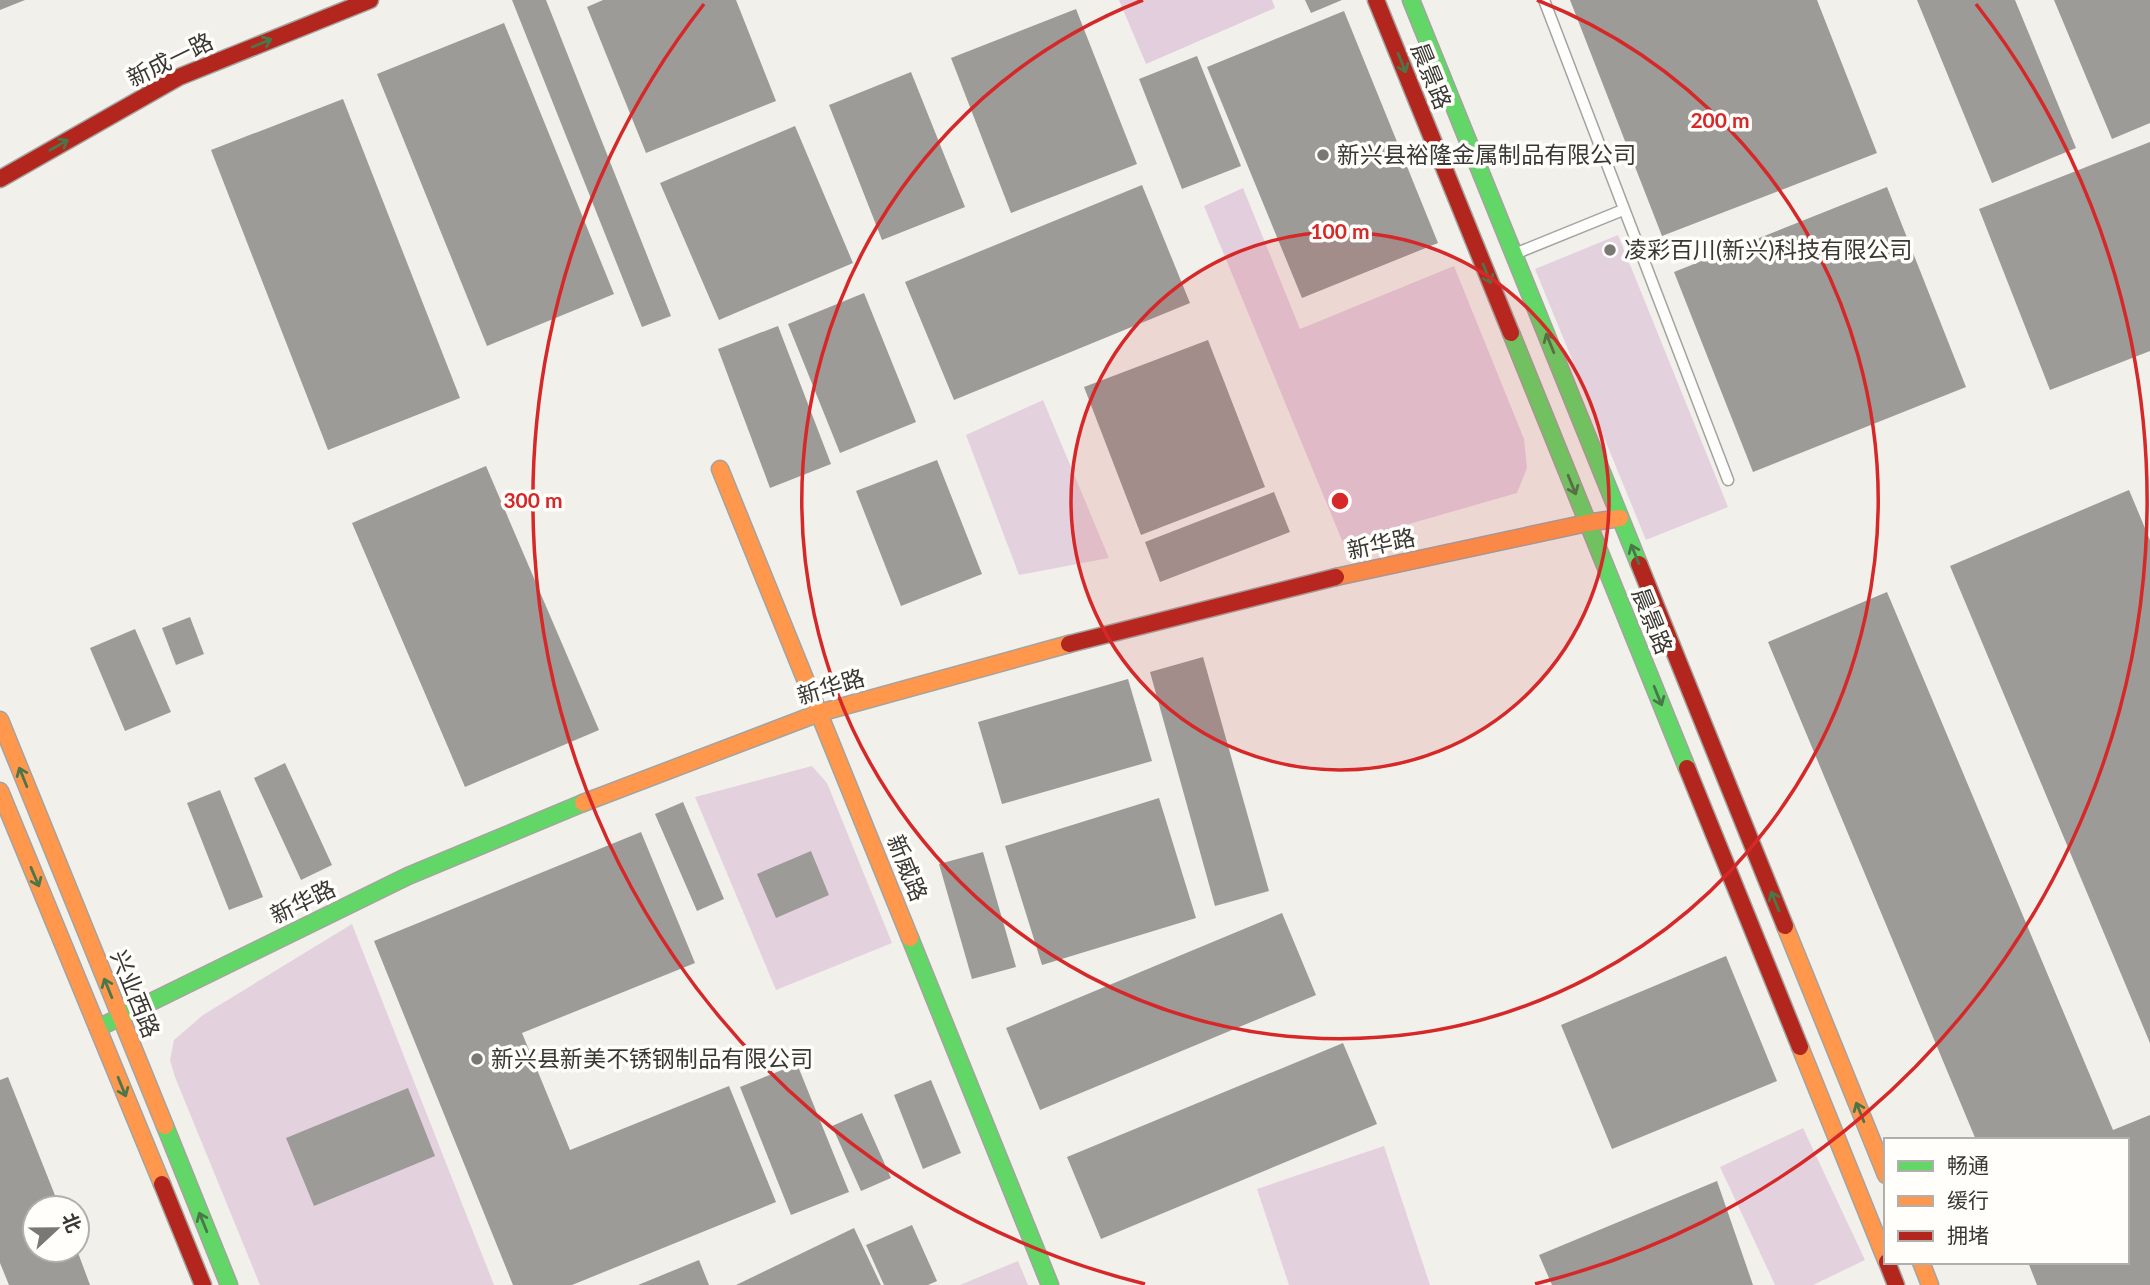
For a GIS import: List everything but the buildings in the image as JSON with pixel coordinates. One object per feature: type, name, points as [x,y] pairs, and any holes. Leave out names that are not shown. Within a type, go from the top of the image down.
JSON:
[{"type":"street","name":"新成一路","points":[[0,179],[179,77],[370,0]]},
{"type":"street","name":"晨景路","points":[[1376,0],[1884,1256]]},
{"type":"street","name":"晨景路","points":[[1411,0],[1884,1170]]},
{"type":"street","name":"新威路","points":[[720,469],[1050,1285]]},
{"type":"street","name":"新华路","points":[[98,1028],[408,876],[596,797],[819,712],[1102,635],[1345,575],[1620,518]]},
{"type":"street","name":"兴业西路","points":[[0,720],[229,1285]]},
{"type":"street","name":"兴业西路","points":[[0,791],[203,1285]]},
{"type":"street","name":"晨景路","points":[[1887,1264],[1896,1285]]},
{"type":"street","points":[[1922,1264],[1930,1285]]},
{"type":"lane","points":[[1544,0],[1728,481]]},
{"type":"lane","points":[[1514,254],[1623,210]]},
{"type":"shaded area","points":[[1119,0],[1272,0],[1275,8],[1146,64]]},
{"type":"shaded area","points":[[1243,188],[1300,329],[1454,266],[1524,439],[1527,468],[1517,493],[1343,543],[1204,206]]},
{"type":"shaded area","points":[[1618,235],[1728,507],[1646,540],[1535,269]]},
{"type":"shaded area","points":[[1043,400],[1109,558],[1019,575],[966,435]]},
{"type":"shaded area","points":[[812,766],[827,783],[892,943],[776,990],[695,797]]},
{"type":"shaded area","points":[[352,924],[494,1285],[260,1285],[175,1077],[170,1060],[174,1040],[203,1015]]},
{"type":"shaded area","points":[[1803,1128],[1865,1260],[1813,1285],[1775,1285],[1720,1167]]},
{"type":"shaded area","points":[[1384,1146],[1430,1285],[1289,1285],[1257,1189]]},
{"type":"shaded area","points":[[1018,1261],[1028,1285],[960,1285]]},
{"type":"traffic: fast","points":[[1411,0],[1639,564]]},
{"type":"traffic: fast","points":[[1511,333],[1687,768]]},
{"type":"traffic: fast","points":[[98,1028],[408,876],[583,803]]},
{"type":"traffic: fast","points":[[910,938],[1050,1285]]},
{"type":"traffic: fast","points":[[165,1126],[229,1285]]},
{"type":"traffic: slow","points":[[720,469],[910,938]]},
{"type":"traffic: slow","points":[[1336,577],[1620,518]]},
{"type":"traffic: slow","points":[[583,803],[819,713],[1069,644]]},
{"type":"traffic: slow","points":[[0,720],[165,1126]]},
{"type":"traffic: slow","points":[[0,791],[162,1184]]},
{"type":"traffic: slow","points":[[1785,926],[1884,1170]]},
{"type":"traffic: slow","points":[[1800,1047],[1884,1255]]},
{"type":"traffic: slow","points":[[1922,1264],[1930,1285]]},
{"type":"traffic: jam","points":[[0,179],[179,77],[370,0]]},
{"type":"traffic: jam","points":[[1376,0],[1511,333]]},
{"type":"traffic: jam","points":[[1639,564],[1785,926]]},
{"type":"traffic: jam","points":[[1069,644],[1336,577]]},
{"type":"traffic: jam","points":[[1687,768],[1800,1047]]},
{"type":"traffic: jam","points":[[162,1184],[203,1285]]},
{"type":"traffic: jam","points":[[1888,1264],[1896,1285]]},
{"type":"place","name":"新兴县裕隆金属制品有限公司","points":[[1323,155]]},
{"type":"place","name":"凌彩百川(新兴)科技有限公司","points":[[1610,250]]},
{"type":"place","name":"新兴县新美不锈钢制品有限公司","points":[[477,1059]]}]
